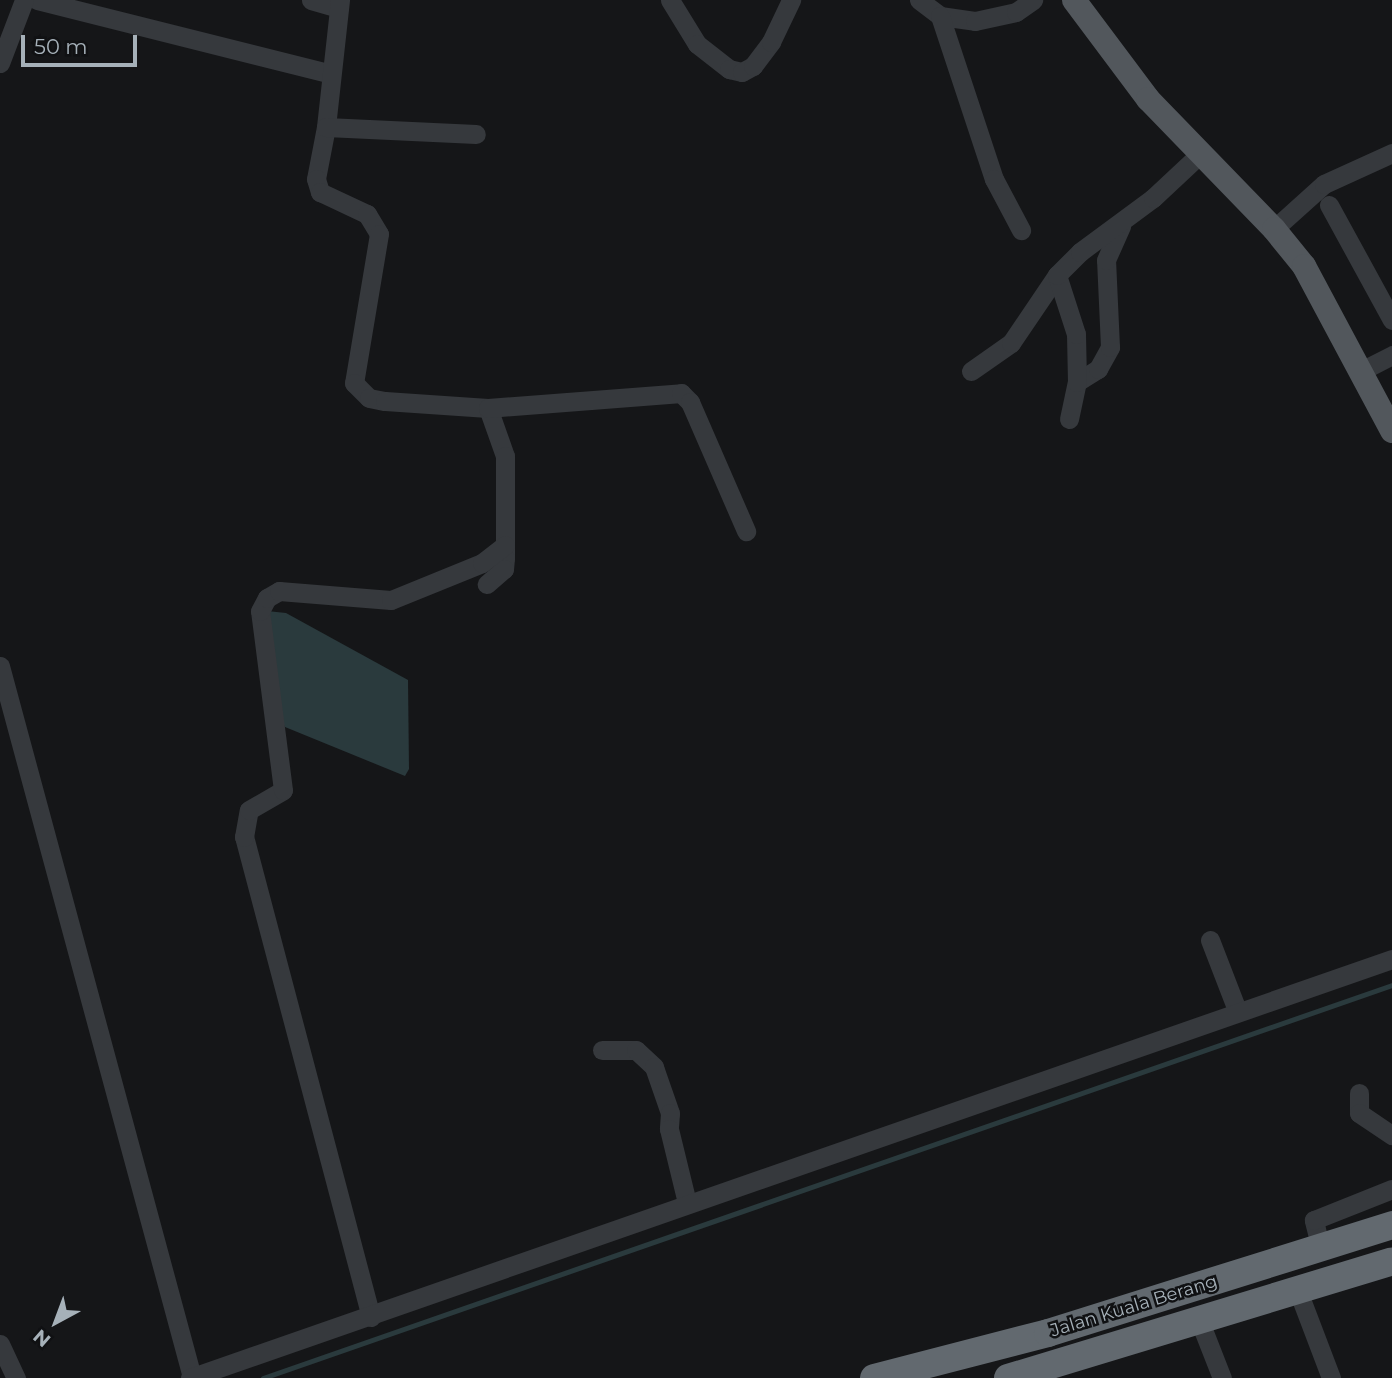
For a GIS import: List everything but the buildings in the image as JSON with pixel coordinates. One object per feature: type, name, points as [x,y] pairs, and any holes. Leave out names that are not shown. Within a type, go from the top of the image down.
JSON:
[{"type":"highway","name":"Jalan Kuala Berang","points":[[874,1378],[1048,1333],[1392,1225]]},
{"type":"highway","name":"Jalan Kuala Berang","points":[[1008,1378],[1200,1322],[1392,1261]]},
{"type":"main road","points":[[1074,0],[1148,99],[1199,155],[1274,229],[1304,266],[1392,431]]},
{"type":"street","points":[[0,63],[24,0]]},
{"type":"street","points":[[37,0],[331,74]]},
{"type":"street","points":[[311,0],[339,4],[327,127],[316,179],[320,192],[367,214],[379,234],[354,383],[359,392],[385,401],[488,408],[681,393],[690,402],[746,531]]},
{"type":"street","points":[[670,0],[697,44],[729,69],[742,72],[753,66],[771,42],[791,0]]},
{"type":"street","points":[[919,0],[940,16],[995,19],[1033,0]]},
{"type":"street","points":[[940,16],[994,179],[1021,230]]},
{"type":"street","points":[[327,127],[476,134]]},
{"type":"street","points":[[1274,229],[1324,184],[1392,153]]},
{"type":"street","points":[[971,371],[1011,343],[1057,275],[1080,252],[1123,222],[1199,155]]},
{"type":"street","points":[[1329,205],[1392,320]]},
{"type":"street","points":[[1077,382],[1098,369],[1110,347],[1106,260],[1123,222]]},
{"type":"street","points":[[1057,275],[1076,334],[1077,382],[1069,419]]},
{"type":"street","points":[[1361,371],[1392,355]]},
{"type":"street","points":[[487,584],[504,569],[505,545],[505,456],[488,408]]},
{"type":"street","points":[[371,1317],[244,837],[249,810],[283,790],[260,611],[267,598],[279,591],[391,600],[482,563],[505,545]]},
{"type":"street","points":[[0,666],[191,1378],[371,1317],[1237,1010],[1392,959]]},
{"type":"street","points":[[1210,940],[1237,1010]]},
{"type":"street","points":[[602,1050],[636,1050],[654,1067],[670,1113],[669,1129],[687,1203]]},
{"type":"street","points":[[1359,1093],[1359,1113],[1392,1135]]},
{"type":"street","points":[[1321,1249],[1314,1220],[1392,1189]]},
{"type":"street","points":[[1298,1291],[1331,1378]]},
{"type":"street","points":[[1200,1322],[1222,1378]]},
{"type":"street","points":[[0,1344],[16,1378]]},
{"type":"shaded area","points":[[267,611],[286,613],[408,680],[409,769],[405,776],[285,727],[278,713]]},
{"type":"waterway","points":[[263,1378],[1392,985]]}]
